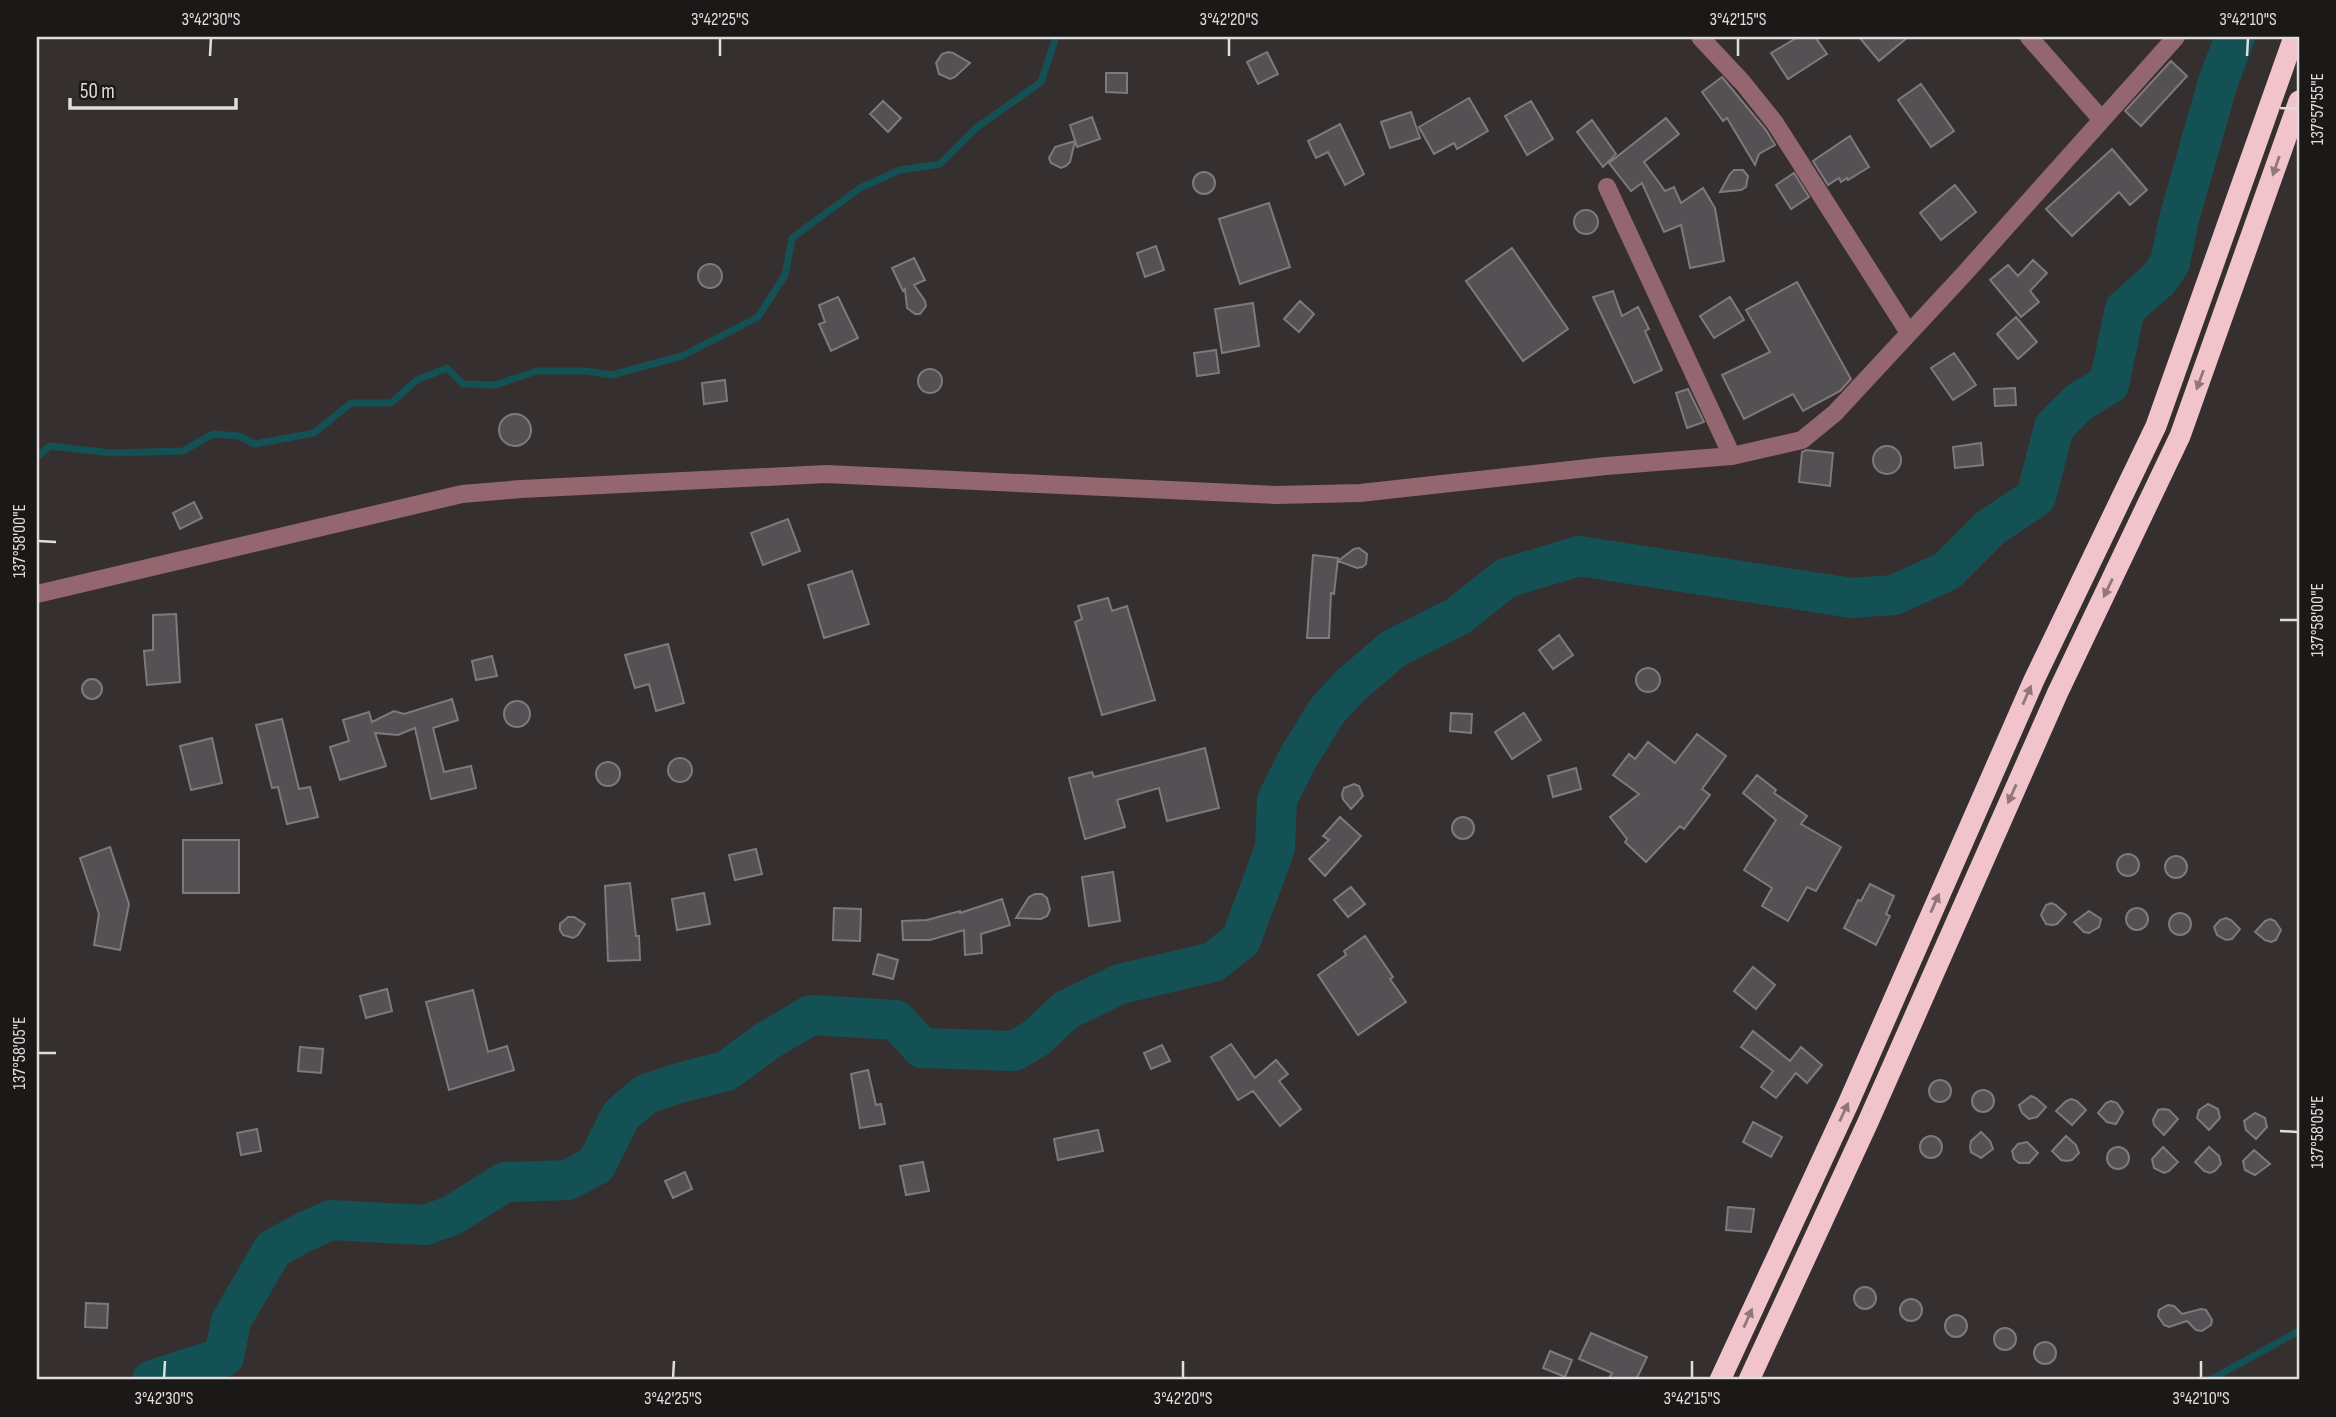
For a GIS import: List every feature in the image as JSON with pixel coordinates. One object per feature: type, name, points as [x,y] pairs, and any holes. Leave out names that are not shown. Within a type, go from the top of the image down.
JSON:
[{"type":"highway","points":[[1720,1380],[1848,1104],[2034,680],[2155,426],[2292,66],[2294,37]]},
{"type":"highway","points":[[1749,1380],[1868,1122],[2058,692],[2180,436],[2299,101]]},
{"type":"street","points":[[1700,37],[1743,83],[1775,123],[1909,333]]},
{"type":"street","points":[[2029,37],[2102,120]]},
{"type":"street","points":[[37,594],[462,494],[827,474],[1276,495],[1360,493],[1606,466],[1732,456],[1802,440],[1835,413],[2176,37]]},
{"type":"street","points":[[1607,187],[1732,456]]},
{"type":"building","points":[[1798,37],[1815,37],[1827,54],[1788,79],[1771,53]]},
{"type":"building","points":[[1859,37],[1908,37],[1879,61]]},
{"type":"building","points":[[948,52],[970,63],[950,79],[939,74],[936,63],[942,54]]},
{"type":"building","points":[[1267,52],[1278,74],[1258,84],[1247,62]]},
{"type":"building","points":[[2171,61],[2187,76],[2141,126],[2125,111]]},
{"type":"building","points":[[1106,73],[1127,73],[1127,93],[1106,92]]},
{"type":"building","points":[[1722,77],[1766,130],[1775,145],[1759,154],[1755,165],[1727,118],[1723,121],[1702,92]]},
{"type":"building","points":[[1921,84],[1954,131],[1931,147],[1898,100]]},
{"type":"building","points":[[1469,98],[1488,131],[1457,149],[1454,143],[1434,154],[1419,127]]},
{"type":"building","points":[[883,101],[901,118],[888,132],[870,114]]},
{"type":"building","points":[[1531,101],[1553,139],[1527,155],[1505,116]]},
{"type":"building","points":[[1411,112],[1420,138],[1390,148],[1381,122]]},
{"type":"building","points":[[1092,117],[1100,139],[1077,147],[1070,125]]},
{"type":"building","points":[[1666,118],[1679,134],[1644,162],[1665,191],[1674,187],[1681,203],[1703,188],[1715,208],[1724,261],[1690,268],[1681,225],[1664,232],[1642,183],[1631,191],[1609,163]]},
{"type":"building","points":[[1592,120],[1616,154],[1603,167],[1577,132]]},
{"type":"building","points":[[1340,124],[1364,174],[1345,185],[1328,152],[1316,158],[1308,141]]},
{"type":"building","points":[[1850,136],[1869,167],[1848,180],[1847,178],[1841,182],[1839,178],[1828,185],[1813,161]]},
{"type":"building","points":[[1075,141],[1070,162],[1066,166],[1061,168],[1051,163],[1049,158],[1055,147]]},
{"type":"building","points":[[2112,149],[2147,190],[2130,205],[2119,192],[2072,236],[2046,209]]},
{"type":"building","points":[[1734,170],[1743,170],[1748,176],[1746,187],[1720,192],[1730,174]]},
{"type":"building","points":[[1204,172],[1214,179],[1215,183],[1208,193],[1204,194],[1194,187],[1193,183],[1200,173]]},
{"type":"building","points":[[1794,173],[1809,197],[1791,209],[1776,185]]},
{"type":"building","points":[[1955,185],[1976,212],[1941,240],[1920,213]]},
{"type":"building","points":[[1269,203],[1290,267],[1240,284],[1219,219]]},
{"type":"building","points":[[1586,210],[1595,213],[1598,222],[1595,231],[1586,234],[1577,231],[1574,222],[1577,213]]},
{"type":"building","points":[[1156,246],[1164,270],[1145,277],[1137,253]]},
{"type":"building","points":[[1512,248],[1568,329],[1523,361],[1466,281]]},
{"type":"building","points":[[914,258],[925,280],[914,285],[925,301],[926,306],[920,314],[907,308],[905,289],[903,291],[892,268]]},
{"type":"building","points":[[2033,260],[2047,273],[2030,291],[2039,302],[2021,317],[1990,280],[2008,265],[2018,276]]},
{"type":"building","points":[[710,264],[718,268],[722,276],[718,284],[710,288],[702,284],[698,276],[702,268]]},
{"type":"building","points":[[1797,282],[1851,379],[1840,391],[1803,411],[1793,394],[1744,419],[1722,375],[1770,352],[1746,310]]},
{"type":"building","points":[[1613,291],[1622,316],[1638,307],[1649,329],[1645,331],[1662,370],[1634,383],[1593,297]]},
{"type":"building","points":[[838,297],[858,338],[831,351],[819,324],[825,322],[819,305]]},
{"type":"building","points":[[1730,297],[1744,320],[1714,338],[1700,316]]},
{"type":"building","points":[[1300,301],[1314,314],[1299,332],[1284,319]]},
{"type":"building","points":[[1253,303],[1259,346],[1222,353],[1215,309]]},
{"type":"building","points":[[2016,317],[2037,342],[2018,359],[1997,334]]},
{"type":"building","points":[[1216,350],[1219,373],[1197,376],[1194,353]]},
{"type":"building","points":[[1954,353],[1976,385],[1953,400],[1931,368]]},
{"type":"building","points":[[930,369],[938,373],[942,381],[938,389],[930,393],[922,389],[918,381],[922,373]]},
{"type":"building","points":[[725,380],[727,401],[704,404],[702,383]]},
{"type":"building","points":[[2015,388],[2016,405],[1995,406],[1994,389]]},
{"type":"building","points":[[1688,389],[1704,422],[1687,428],[1676,393]]},
{"type":"building","points":[[515,414],[526,419],[531,430],[526,441],[515,446],[504,441],[499,430],[504,419]]},
{"type":"building","points":[[1981,443],[1983,465],[1955,468],[1953,447]]},
{"type":"building","points":[[1887,446],[1897,450],[1901,460],[1897,470],[1887,474],[1877,470],[1873,460],[1877,450]]},
{"type":"building","points":[[1806,450],[1833,453],[1830,486],[1799,482],[1802,452]]},
{"type":"building","points":[[194,502],[202,518],[180,529],[173,513]]},
{"type":"building","points":[[788,519],[800,551],[763,565],[751,533]]},
{"type":"building","points":[[1359,548],[1367,554],[1366,564],[1362,567],[1357,568],[1338,561],[1354,549]]},
{"type":"building","points":[[1313,555],[1338,558],[1334,594],[1331,593],[1329,638],[1307,638]]},
{"type":"building","points":[[852,571],[869,624],[824,638],[808,585]]},
{"type":"building","points":[[1108,598],[1112,611],[1127,606],[1155,700],[1102,715],[1075,622],[1082,619],[1078,606]]},
{"type":"building","points":[[176,614],[180,682],[147,685],[144,651],[153,650],[153,615]]},
{"type":"building","points":[[1559,635],[1573,655],[1553,669],[1539,650]]},
{"type":"building","points":[[668,644],[684,703],[656,711],[649,684],[635,688],[625,655]]},
{"type":"building","points":[[492,656],[497,676],[476,680],[472,661]]},
{"type":"building","points":[[1648,668],[1657,671],[1660,680],[1657,689],[1648,692],[1639,689],[1636,680],[1639,671]]},
{"type":"building","points":[[92,679],[99,682],[102,689],[99,696],[92,699],[85,696],[82,689],[85,682]]},
{"type":"building","points":[[452,699],[458,720],[433,728],[444,772],[471,766],[476,788],[431,799],[415,728],[398,735],[375,733],[386,766],[340,780],[330,747],[349,741],[343,720],[369,712],[372,722],[394,711],[404,714]]},
{"type":"building","points":[[517,701],[526,705],[530,714],[526,723],[517,727],[508,723],[504,714],[508,705]]},
{"type":"building","points":[[1451,713],[1472,714],[1471,733],[1450,731]]},
{"type":"building","points":[[1524,713],[1541,740],[1512,759],[1495,732]]},
{"type":"building","points":[[282,719],[299,789],[310,787],[318,817],[287,824],[278,787],[272,788],[256,725]]},
{"type":"building","points":[[1697,734],[1726,756],[1702,789],[1710,795],[1684,829],[1680,826],[1646,862],[1625,842],[1627,839],[1610,817],[1639,794],[1613,775],[1629,754],[1635,759],[1648,742],[1675,763]]},
{"type":"building","points":[[212,738],[222,783],[191,790],[180,746]]},
{"type":"building","points":[[1205,748],[1219,808],[1167,821],[1159,788],[1117,800],[1125,827],[1085,839],[1069,778],[1092,772],[1094,777]]},
{"type":"building","points":[[680,758],[691,765],[692,770],[685,781],[680,782],[669,775],[668,770],[675,759]]},
{"type":"building","points":[[608,762],[617,765],[620,774],[617,783],[608,786],[599,783],[596,774],[599,765]]},
{"type":"building","points":[[1576,768],[1581,789],[1553,797],[1548,776]]},
{"type":"building","points":[[1757,775],[1776,790],[1774,793],[1807,816],[1801,824],[1841,847],[1816,891],[1807,887],[1788,921],[1762,906],[1772,888],[1744,870],[1776,820],[1743,793]]},
{"type":"building","points":[[1354,784],[1359,786],[1363,796],[1351,809],[1342,794],[1344,788]]},
{"type":"building","points":[[1340,817],[1361,836],[1325,876],[1309,859],[1329,840],[1323,836]]},
{"type":"building","points":[[1463,817],[1471,820],[1474,828],[1471,836],[1463,839],[1455,836],[1452,828],[1455,820]]},
{"type":"building","points":[[183,840],[239,840],[239,893],[183,893]]},
{"type":"building","points":[[110,847],[129,904],[120,950],[94,945],[99,914],[80,858]]},
{"type":"building","points":[[756,849],[762,874],[735,880],[729,855]]},
{"type":"building","points":[[2128,854],[2136,857],[2139,865],[2136,873],[2128,876],[2120,873],[2117,865],[2120,857]]},
{"type":"building","points":[[2176,856],[2184,859],[2187,867],[2184,875],[2176,878],[2168,875],[2165,867],[2168,859]]},
{"type":"building","points":[[1113,872],[1120,921],[1089,926],[1082,877]]},
{"type":"building","points":[[630,883],[640,960],[608,961],[605,886]]},
{"type":"building","points":[[1870,884],[1894,896],[1886,914],[1890,916],[1876,945],[1844,928],[1858,900],[1861,901]]},
{"type":"building","points":[[1351,887],[1365,904],[1348,917],[1334,900]]},
{"type":"building","points":[[704,893],[710,924],[677,930],[672,899]]},
{"type":"building","points":[[1042,894],[1047,898],[1050,910],[1047,916],[1041,919],[1016,918],[1029,897]]},
{"type":"building","points":[[1002,899],[1010,925],[981,934],[982,953],[965,955],[964,930],[930,940],[903,940],[902,921],[927,920],[960,913]]},
{"type":"building","points":[[2051,903],[2066,914],[2057,924],[2052,925],[2046,924],[2041,915],[2046,905]]},
{"type":"building","points":[[834,908],[861,909],[860,941],[833,940]]},
{"type":"building","points":[[2137,908],[2145,911],[2148,919],[2145,927],[2137,930],[2129,927],[2126,919],[2129,911]]},
{"type":"building","points":[[2089,911],[2101,919],[2099,927],[2089,933],[2084,932],[2074,922]]},
{"type":"building","points":[[2180,913],[2188,916],[2191,924],[2188,932],[2180,935],[2172,932],[2169,924],[2172,916]]},
{"type":"building","points":[[568,917],[574,917],[585,924],[573,938],[563,935],[560,930],[560,924]]},
{"type":"building","points":[[2226,918],[2240,929],[2232,939],[2226,940],[2217,935],[2214,927]]},
{"type":"building","points":[[2270,919],[2275,921],[2281,930],[2276,940],[2271,942],[2255,932]]},
{"type":"building","points":[[1365,936],[1393,977],[1390,979],[1406,1002],[1358,1035],[1318,975],[1346,955],[1344,951]]},
{"type":"building","points":[[878,954],[898,960],[893,979],[873,974]]},
{"type":"building","points":[[1753,967],[1775,985],[1756,1009],[1734,991]]},
{"type":"building","points":[[387,989],[392,1011],[366,1018],[360,996]]},
{"type":"building","points":[[473,990],[488,1052],[507,1046],[514,1070],[449,1090],[426,1002]]},
{"type":"building","points":[[1753,1031],[1790,1061],[1801,1047],[1822,1065],[1807,1083],[1796,1073],[1776,1098],[1761,1087],[1773,1071],[1741,1047]]},
{"type":"building","points":[[1231,1044],[1255,1078],[1276,1060],[1288,1074],[1279,1081],[1301,1109],[1280,1126],[1253,1091],[1238,1100],[1211,1057]]},
{"type":"building","points":[[1162,1045],[1170,1061],[1151,1069],[1144,1053]]},
{"type":"building","points":[[300,1047],[323,1049],[321,1073],[298,1071]]},
{"type":"building","points":[[868,1070],[876,1105],[881,1104],[885,1124],[860,1128],[851,1074]]},
{"type":"building","points":[[1940,1080],[1948,1083],[1951,1091],[1948,1099],[1940,1102],[1932,1099],[1929,1091],[1932,1083]]},
{"type":"building","points":[[1983,1090],[1991,1093],[1994,1101],[1991,1109],[1983,1112],[1975,1109],[1972,1101],[1975,1093]]},
{"type":"building","points":[[2031,1096],[2046,1107],[2037,1117],[2029,1119],[2022,1113],[2019,1105]]},
{"type":"building","points":[[2071,1099],[2086,1110],[2072,1125],[2056,1111]]},
{"type":"building","points":[[2111,1101],[2117,1103],[2123,1112],[2116,1124],[2107,1122],[2098,1113]]},
{"type":"building","points":[[2208,1104],[2218,1109],[2220,1118],[2209,1130],[2197,1118],[2199,1110]]},
{"type":"building","points":[[2158,1110],[2169,1110],[2178,1119],[2164,1135],[2154,1125],[2153,1120]]},
{"type":"building","points":[[2255,1113],[2265,1118],[2267,1127],[2256,1139],[2246,1130],[2244,1121]]},
{"type":"building","points":[[1753,1122],[1782,1137],[1771,1157],[1743,1142]]},
{"type":"building","points":[[257,1129],[261,1151],[241,1155],[237,1133]]},
{"type":"building","points":[[1098,1130],[1103,1151],[1058,1160],[1054,1139]]},
{"type":"building","points":[[1981,1132],[1990,1141],[1993,1149],[1981,1158],[1971,1152],[1970,1147],[1971,1141]]},
{"type":"building","points":[[1931,1136],[1939,1139],[1942,1147],[1939,1155],[1931,1158],[1923,1155],[1920,1147],[1923,1139]]},
{"type":"building","points":[[2066,1136],[2076,1145],[2079,1153],[2067,1161],[2061,1160],[2052,1151]]},
{"type":"building","points":[[2027,1142],[2038,1153],[2029,1163],[2019,1163],[2014,1159],[2012,1151],[2018,1144]]},
{"type":"building","points":[[2118,1147],[2126,1150],[2129,1158],[2126,1166],[2118,1169],[2110,1166],[2107,1158],[2110,1150]]},
{"type":"building","points":[[2163,1147],[2178,1162],[2164,1173],[2154,1168],[2152,1159]]},
{"type":"building","points":[[2209,1147],[2219,1156],[2221,1164],[2210,1173],[2195,1162]]},
{"type":"building","points":[[2254,1150],[2270,1164],[2255,1175],[2245,1170],[2243,1161]]},
{"type":"building","points":[[923,1162],[929,1191],[906,1195],[900,1166]]},
{"type":"building","points":[[685,1172],[692,1189],[673,1198],[665,1181]]},
{"type":"building","points":[[1728,1207],[1754,1209],[1751,1232],[1726,1230]]},
{"type":"building","points":[[1865,1287],[1873,1290],[1876,1298],[1873,1306],[1865,1309],[1857,1306],[1854,1298],[1857,1290]]},
{"type":"building","points":[[1911,1299],[1919,1302],[1922,1310],[1919,1318],[1911,1321],[1903,1318],[1900,1310],[1903,1302]]},
{"type":"building","points":[[86,1303],[108,1304],[107,1328],[85,1327]]},
{"type":"building","points":[[2168,1305],[2174,1306],[2182,1314],[2206,1310],[2212,1320],[2211,1325],[2202,1331],[2196,1330],[2187,1321],[2169,1327],[2164,1325],[2158,1316],[2159,1310]]},
{"type":"building","points":[[1956,1315],[1964,1318],[1967,1326],[1964,1334],[1956,1337],[1948,1334],[1945,1326],[1948,1318]]},
{"type":"building","points":[[2005,1328],[2013,1331],[2016,1339],[2013,1347],[2005,1350],[1997,1347],[1994,1339],[1997,1331]]},
{"type":"building","points":[[1591,1333],[1647,1357],[1636,1380],[1608,1380],[1612,1373],[1579,1359]]},
{"type":"building","points":[[2045,1342],[2053,1345],[2056,1353],[2053,1361],[2045,1364],[2037,1361],[2034,1353],[2037,1345]]},
{"type":"building","points":[[1550,1351],[1572,1360],[1565,1377],[1543,1368]]},
{"type":"waterway","points":[[37,457],[50,446],[111,453],[183,451],[213,434],[239,436],[255,444],[314,433],[351,403],[391,403],[417,380],[447,368],[463,384],[495,385],[537,371],[586,371],[611,375],[682,356],[758,317],[785,275],[792,238],[860,188],[900,170],[940,164],[976,128],[1041,82],[1056,37]]},
{"type":"waterway","points":[[152,1380],[224,1357],[231,1321],[273,1249],[331,1220],[425,1225],[451,1216],[505,1182],[568,1180],[596,1165],[621,1115],[646,1094],[726,1071],[767,1041],[811,1015],[896,1020],[922,1048],[1014,1051],[1035,1039],[1066,1010],[1120,984],[1213,962],[1241,940],[1275,848],[1277,800],[1299,756],[1327,711],[1350,686],[1393,649],[1458,616],[1506,578],[1579,556],[1852,598],[1894,595],[1947,571],[1990,528],[2036,497],[2054,427],[2079,402],[2109,384],[2125,309],[2159,279],[2170,263],[2179,219],[2218,82],[2235,37]]},
{"type":"waterway","points":[[2210,1380],[2299,1331]]}]
